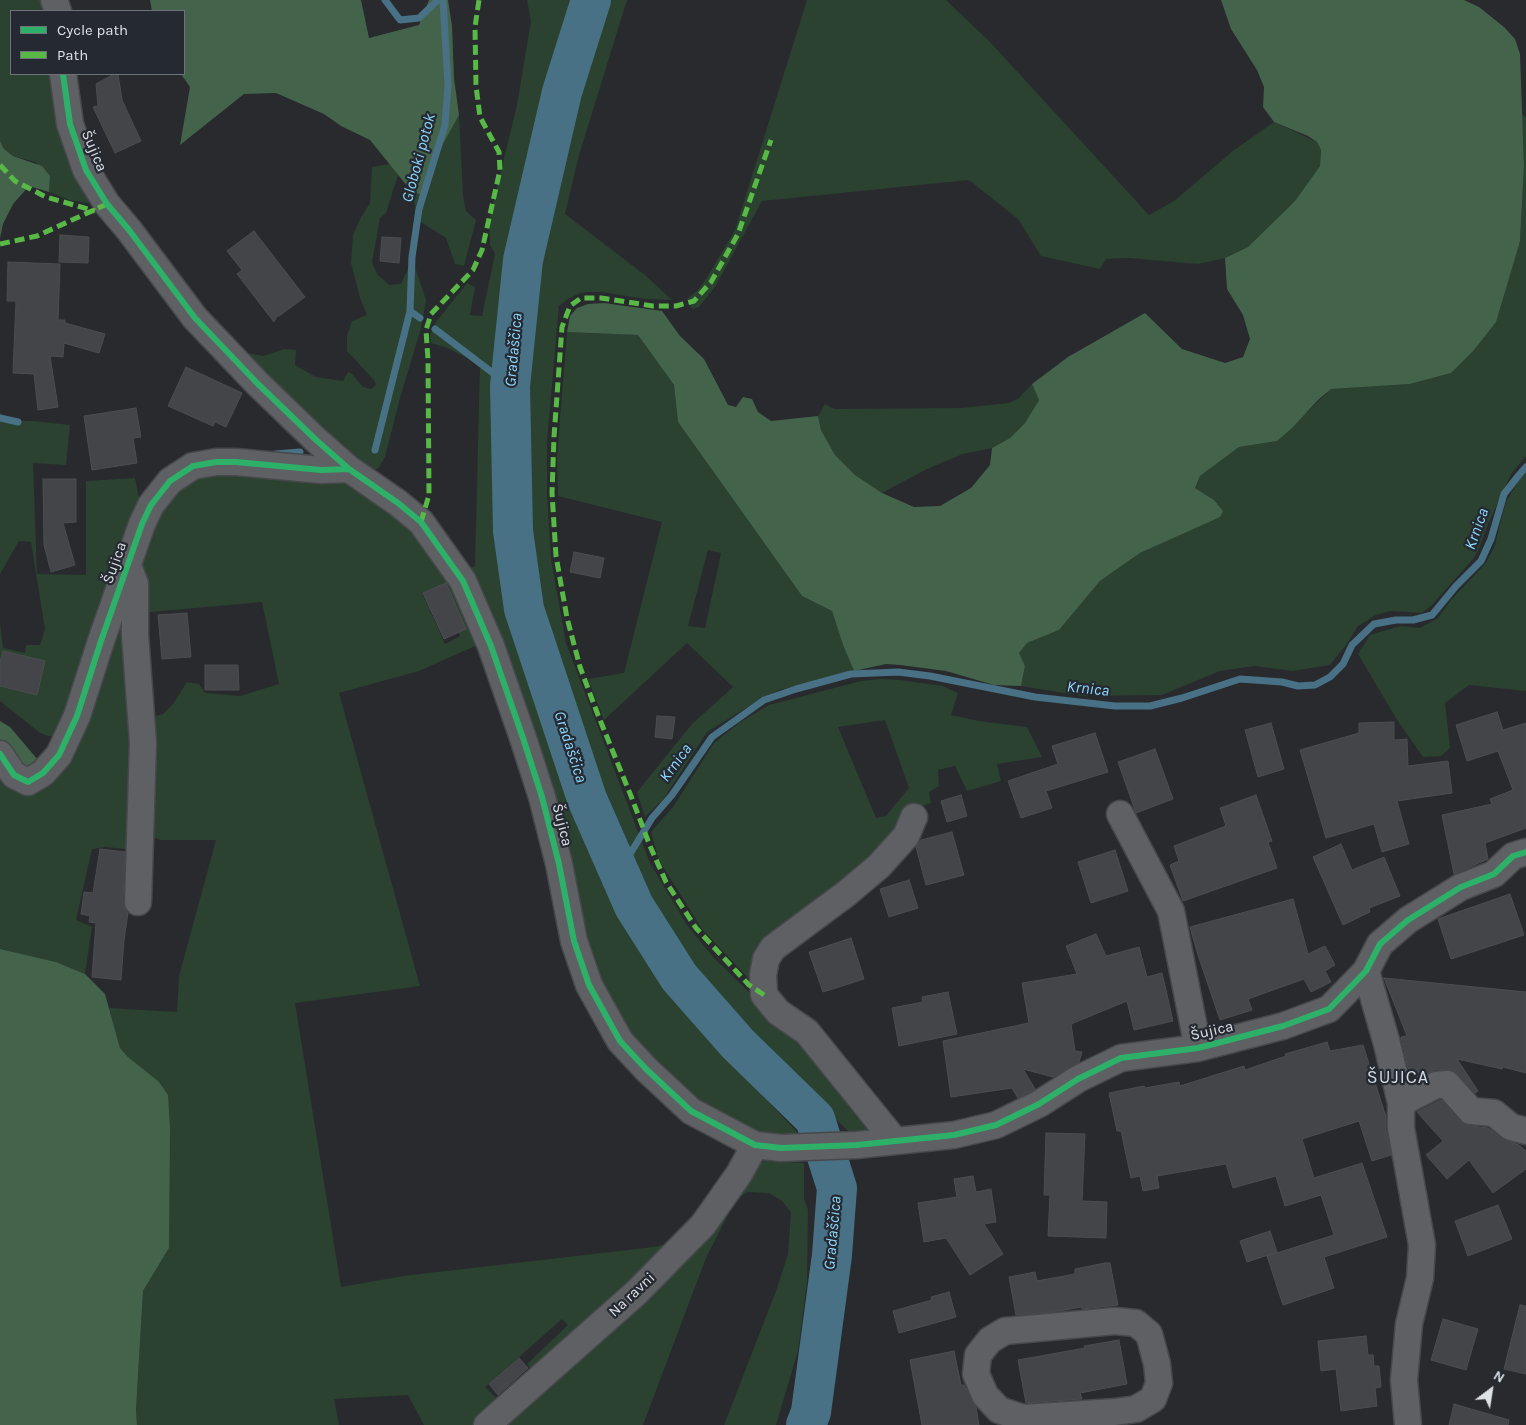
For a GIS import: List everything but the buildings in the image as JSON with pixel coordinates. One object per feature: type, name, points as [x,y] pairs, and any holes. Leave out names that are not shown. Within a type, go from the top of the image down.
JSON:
[{"type":"street","name":"Šujica","points":[[63,75],[70,124],[86,170],[106,204],[195,318],[257,383],[349,469],[398,503],[421,522],[463,581],[491,646],[539,788],[559,864],[577,950],[589,985],[620,1041],[646,1069],[691,1111],[755,1146],[781,1148],[857,1145],[954,1135],[996,1125],[1039,1104],[1078,1080],[1121,1058],[1198,1048],[1283,1026],[1328,1009],[1366,971],[1380,944],[1408,920],[1460,887],[1494,874],[1513,856],[1526,852]]},
{"type":"street","name":"Šujica","points":[[0,754],[14,775],[28,782],[43,773],[59,755],[77,716],[100,641],[142,524],[151,505],[170,481],[193,466],[216,462],[236,462],[321,470],[349,469]]},
{"type":"street","points":[[128,565],[135,584],[135,635],[143,743],[138,902]]},
{"type":"street","name":"Šujica","points":[[1120,814],[1171,910],[1198,1048]]},
{"type":"street","points":[[895,1141],[807,1032],[778,1012],[764,995],[763,975],[766,959],[773,948],[879,866],[906,836],[914,817]]},
{"type":"street","points":[[1366,971],[1387,1044],[1401,1103],[1401,1128],[1422,1246],[1420,1278],[1409,1324],[1404,1380],[1408,1425]]},
{"type":"street","points":[[1401,1103],[1436,1085],[1447,1084],[1471,1111],[1494,1113],[1511,1127],[1526,1131]]},
{"type":"street","name":"Na ravni","points":[[487,1425],[636,1294],[703,1225],[739,1174],[755,1146]]},
{"type":"street","points":[[1116,1321],[1136,1323],[1149,1334],[1157,1364],[1158,1383],[1152,1398],[1136,1409],[1024,1422],[998,1410],[985,1395],[976,1374],[978,1355],[990,1340],[1005,1331],[1116,1321]]},
{"type":"green space","points":[[0,0],[45,0],[48,10],[10,10],[10,75],[53,75],[92,204],[69,200],[49,192],[50,176],[35,162],[13,156],[4,149],[0,141]]},
{"type":"green space","points":[[150,0],[361,0],[369,38],[419,25],[429,0],[448,0],[452,26],[454,78],[459,115],[443,144],[422,195],[412,192],[370,140],[341,126],[324,114],[276,93],[244,94],[180,145],[190,87],[182,75],[185,75],[185,10],[152,10]]},
{"type":"green space","points":[[527,0],[572,0],[534,135],[503,306],[498,413],[498,514],[504,589],[596,867],[639,944],[702,1032],[802,1137],[764,1138],[699,1105],[627,1031],[596,977],[467,569],[475,566],[480,364],[445,347],[431,343],[430,335],[436,322],[467,283],[475,287],[470,315],[482,316],[495,254],[490,245],[489,220],[517,105],[531,21]]},
{"type":"green space","points":[[603,0],[627,0],[579,155],[565,214],[645,275],[672,300],[645,299],[602,292],[589,292],[580,293],[559,306],[547,441],[547,493],[551,559],[566,643],[650,863],[687,925],[714,958],[819,1060],[877,1133],[853,1136],[706,990],[645,907],[636,869],[628,855],[620,832],[604,808],[570,717],[531,592],[521,483],[529,398],[535,261],[561,138]]},
{"type":"green space","points":[[807,0],[946,0],[990,42],[1149,215],[1174,201],[1234,150],[1274,122],[1317,142],[1321,150],[1320,166],[1295,201],[1248,247],[1225,258],[1198,264],[1129,258],[1106,259],[1100,269],[1041,256],[1018,219],[969,180],[762,201],[715,287],[699,307],[692,309],[687,299],[698,290],[706,279],[735,230]]},
{"type":"green space","points":[[1221,0],[1464,0],[1479,7],[1504,27],[1515,39],[1520,54],[1524,166],[1520,241],[1496,322],[1474,350],[1451,373],[1410,384],[1331,389],[1277,441],[1239,447],[1200,476],[1195,488],[1214,500],[1223,511],[1220,517],[1140,553],[1100,581],[1059,630],[1027,643],[1019,653],[1025,666],[1021,686],[994,685],[946,671],[900,665],[886,664],[854,671],[832,611],[802,596],[678,422],[674,385],[638,335],[567,332],[570,316],[577,308],[588,304],[604,303],[662,311],[680,336],[704,359],[728,405],[736,407],[743,397],[752,399],[758,412],[771,421],[818,416],[821,430],[835,455],[855,475],[882,493],[914,507],[940,506],[971,488],[990,465],[992,448],[1010,438],[1025,423],[1039,400],[1032,384],[1068,357],[1145,313],[1182,349],[1225,363],[1243,357],[1250,339],[1243,315],[1227,289],[1225,258],[1248,247],[1295,201],[1320,166],[1321,150],[1317,142],[1308,136],[1274,122],[1263,107],[1264,87],[1257,70],[1231,29]]},
{"type":"green space","points":[[459,115],[463,195],[466,211],[476,220],[464,266],[455,264],[446,238],[416,219],[412,192],[422,194],[443,144]]},
{"type":"green space","points":[[1522,115],[1526,117],[1526,456],[1511,474],[1473,559],[1432,605],[1422,613],[1390,611],[1376,615],[1358,626],[1330,665],[1293,671],[1254,666],[1220,671],[1162,695],[1083,696],[1021,686],[1025,666],[1018,654],[1027,643],[1059,630],[1100,581],[1140,553],[1175,537],[1223,511],[1214,500],[1195,488],[1200,476],[1239,447],[1277,441],[1331,389],[1410,384],[1451,373],[1520,241],[1524,166]]},
{"type":"green space","points":[[0,141],[4,149],[13,156],[42,166],[50,176],[49,192],[29,186],[13,204],[3,224],[0,238]]},
{"type":"green space","points":[[390,164],[398,175],[386,213],[380,218],[372,262],[377,274],[389,285],[401,284],[409,266],[415,267],[426,300],[421,328],[385,457],[378,469],[366,469],[350,458],[246,353],[264,356],[284,349],[296,350],[295,365],[316,377],[343,381],[348,372],[363,387],[371,389],[376,385],[374,380],[347,351],[347,336],[352,321],[367,315],[360,298],[351,263],[353,235],[370,203],[372,167]]},
{"type":"green space","points":[[567,332],[638,335],[674,385],[678,422],[802,596],[832,611],[854,671],[779,690],[764,697],[707,732],[662,801],[645,817],[637,792],[692,724],[733,687],[687,643],[604,720],[588,679],[624,673],[662,522],[558,496],[557,456]],"holes":[[[708,550],[721,553],[705,628],[688,626]]]},
{"type":"green space","points":[[1032,384],[1039,400],[1025,423],[1010,438],[992,448],[963,454],[927,469],[882,493],[855,475],[835,455],[821,430],[818,416],[825,404],[834,409],[962,408],[1008,403],[1018,399]]},
{"type":"green space","points":[[0,413],[11,421],[34,421],[70,425],[66,465],[33,463],[37,574],[86,575],[86,481],[135,478],[142,513],[61,728],[53,736],[40,733],[0,701],[0,622],[3,648],[25,653],[26,645],[40,645],[45,629],[31,542],[19,541],[0,574]]},
{"type":"green space","points":[[194,471],[317,475],[354,483],[432,548],[482,643],[419,671],[339,693],[420,986],[295,1003],[341,1287],[403,1276],[654,1247],[679,1241],[535,1374],[527,1364],[568,1325],[562,1319],[485,1387],[504,1406],[481,1425],[424,1425],[408,1395],[334,1399],[339,1425],[137,1425],[136,1410],[143,1291],[169,1248],[142,1070],[120,1048],[109,1008],[177,1012],[179,976],[216,840],[161,840],[146,835],[149,718],[163,714],[173,704],[187,682],[199,684],[205,693],[240,696],[279,684],[262,602],[140,613],[137,570],[147,524]],"holes":[[[440,587],[460,636],[445,644],[423,595]]]},
{"type":"green space","points":[[1526,472],[1526,691],[1469,685],[1445,703],[1450,748],[1441,756],[1423,757],[1397,720],[1358,654],[1370,635],[1400,626],[1420,628],[1438,618],[1451,600],[1486,563],[1495,545],[1507,500]]},
{"type":"green space","points":[[127,586],[134,850],[106,847],[92,849],[76,920],[92,927],[85,974],[56,962],[0,949],[0,771],[32,790]]},
{"type":"green space","points":[[900,680],[943,686],[958,693],[951,715],[979,721],[1027,727],[1042,757],[997,764],[1001,781],[967,791],[955,766],[938,770],[939,786],[929,792],[931,803],[907,811],[901,838],[751,981],[701,928],[659,860],[651,832],[673,807],[714,743],[739,723],[769,705],[861,681]],"holes":[[[885,720],[909,788],[886,816],[876,818],[838,727]]]},
{"type":"green space","points":[[0,721],[10,727],[38,760],[25,775],[0,742]]},
{"type":"green space","points":[[0,949],[56,962],[85,974],[105,994],[120,1048],[128,1057],[159,1082],[168,1095],[170,1129],[169,1248],[143,1291],[136,1410],[137,1425],[0,1425]]},
{"type":"green space","points":[[764,1161],[804,1163],[804,1199],[808,1210],[807,1283],[798,1351],[776,1425],[724,1425],[776,1291],[788,1254],[791,1212],[782,1201],[769,1193],[748,1192],[736,1199],[706,1258],[643,1425],[496,1425],[752,1170]]},
{"type":"waterway","points":[[385,0],[400,20],[419,18],[438,0]]},
{"type":"waterway","name":"Globoki potok","points":[[420,318],[410,311],[412,257],[419,209],[445,125],[448,85],[443,0]]},
{"type":"waterway","name":"Gradaščica","points":[[591,0],[562,92],[523,260],[510,386],[513,531],[524,609],[587,799],[634,906],[679,977],[738,1044],[815,1119],[837,1188],[832,1255],[811,1412],[806,1425]]},
{"type":"waterway","points":[[375,450],[410,311]]},
{"type":"waterway","name":"Globoki potok","points":[[435,329],[510,386]]},
{"type":"waterway","points":[[0,418],[18,422]]},
{"type":"waterway","points":[[275,454],[300,452]]},
{"type":"waterway","name":"Krnica","points":[[619,872],[652,818],[672,795],[712,737],[764,700],[851,674],[898,672],[930,676],[1035,697],[1115,706],[1150,706],[1182,698],[1240,679],[1282,682],[1298,686],[1315,685],[1330,677],[1343,664],[1352,645],[1374,624],[1396,620],[1413,620],[1432,615],[1456,586],[1481,561],[1491,539],[1504,494],[1526,467]]},
{"type":"marked path","points":[[421,522],[429,495],[426,330],[431,314],[473,270],[482,250],[500,170],[499,152],[480,117],[476,86],[475,27],[479,0]]},
{"type":"marked path","points":[[764,995],[749,985],[696,928],[666,882],[650,846],[580,667],[567,618],[556,556],[552,493],[562,327],[570,306],[581,298],[601,298],[653,306],[676,306],[694,301],[711,282],[738,234],[771,140]]},
{"type":"marked path","points":[[0,165],[15,181],[46,197],[95,211]]},
{"type":"marked path","points":[[0,244],[37,236],[107,204]]},
{"type":"cycle path","points":[[63,75],[70,124],[86,170],[107,204],[129,230],[195,318],[257,383],[315,439],[349,469],[398,503],[421,522],[463,581],[491,646],[542,797],[559,864],[574,941],[589,985],[620,1041],[646,1069],[691,1111],[755,1145],[781,1148],[857,1145],[954,1135],[996,1125],[1039,1104],[1078,1079],[1121,1058],[1198,1048],[1283,1026],[1329,1009],[1366,971],[1380,944],[1408,920],[1461,887],[1494,874],[1513,856],[1526,852]]},
{"type":"cycle path","points":[[0,754],[14,775],[28,782],[43,773],[59,755],[77,716],[142,524],[151,505],[170,481],[193,466],[216,462],[236,462],[321,470],[349,469]]},
{"type":"district","name":"ŠUJICA","points":[[1398,1078]]}]
